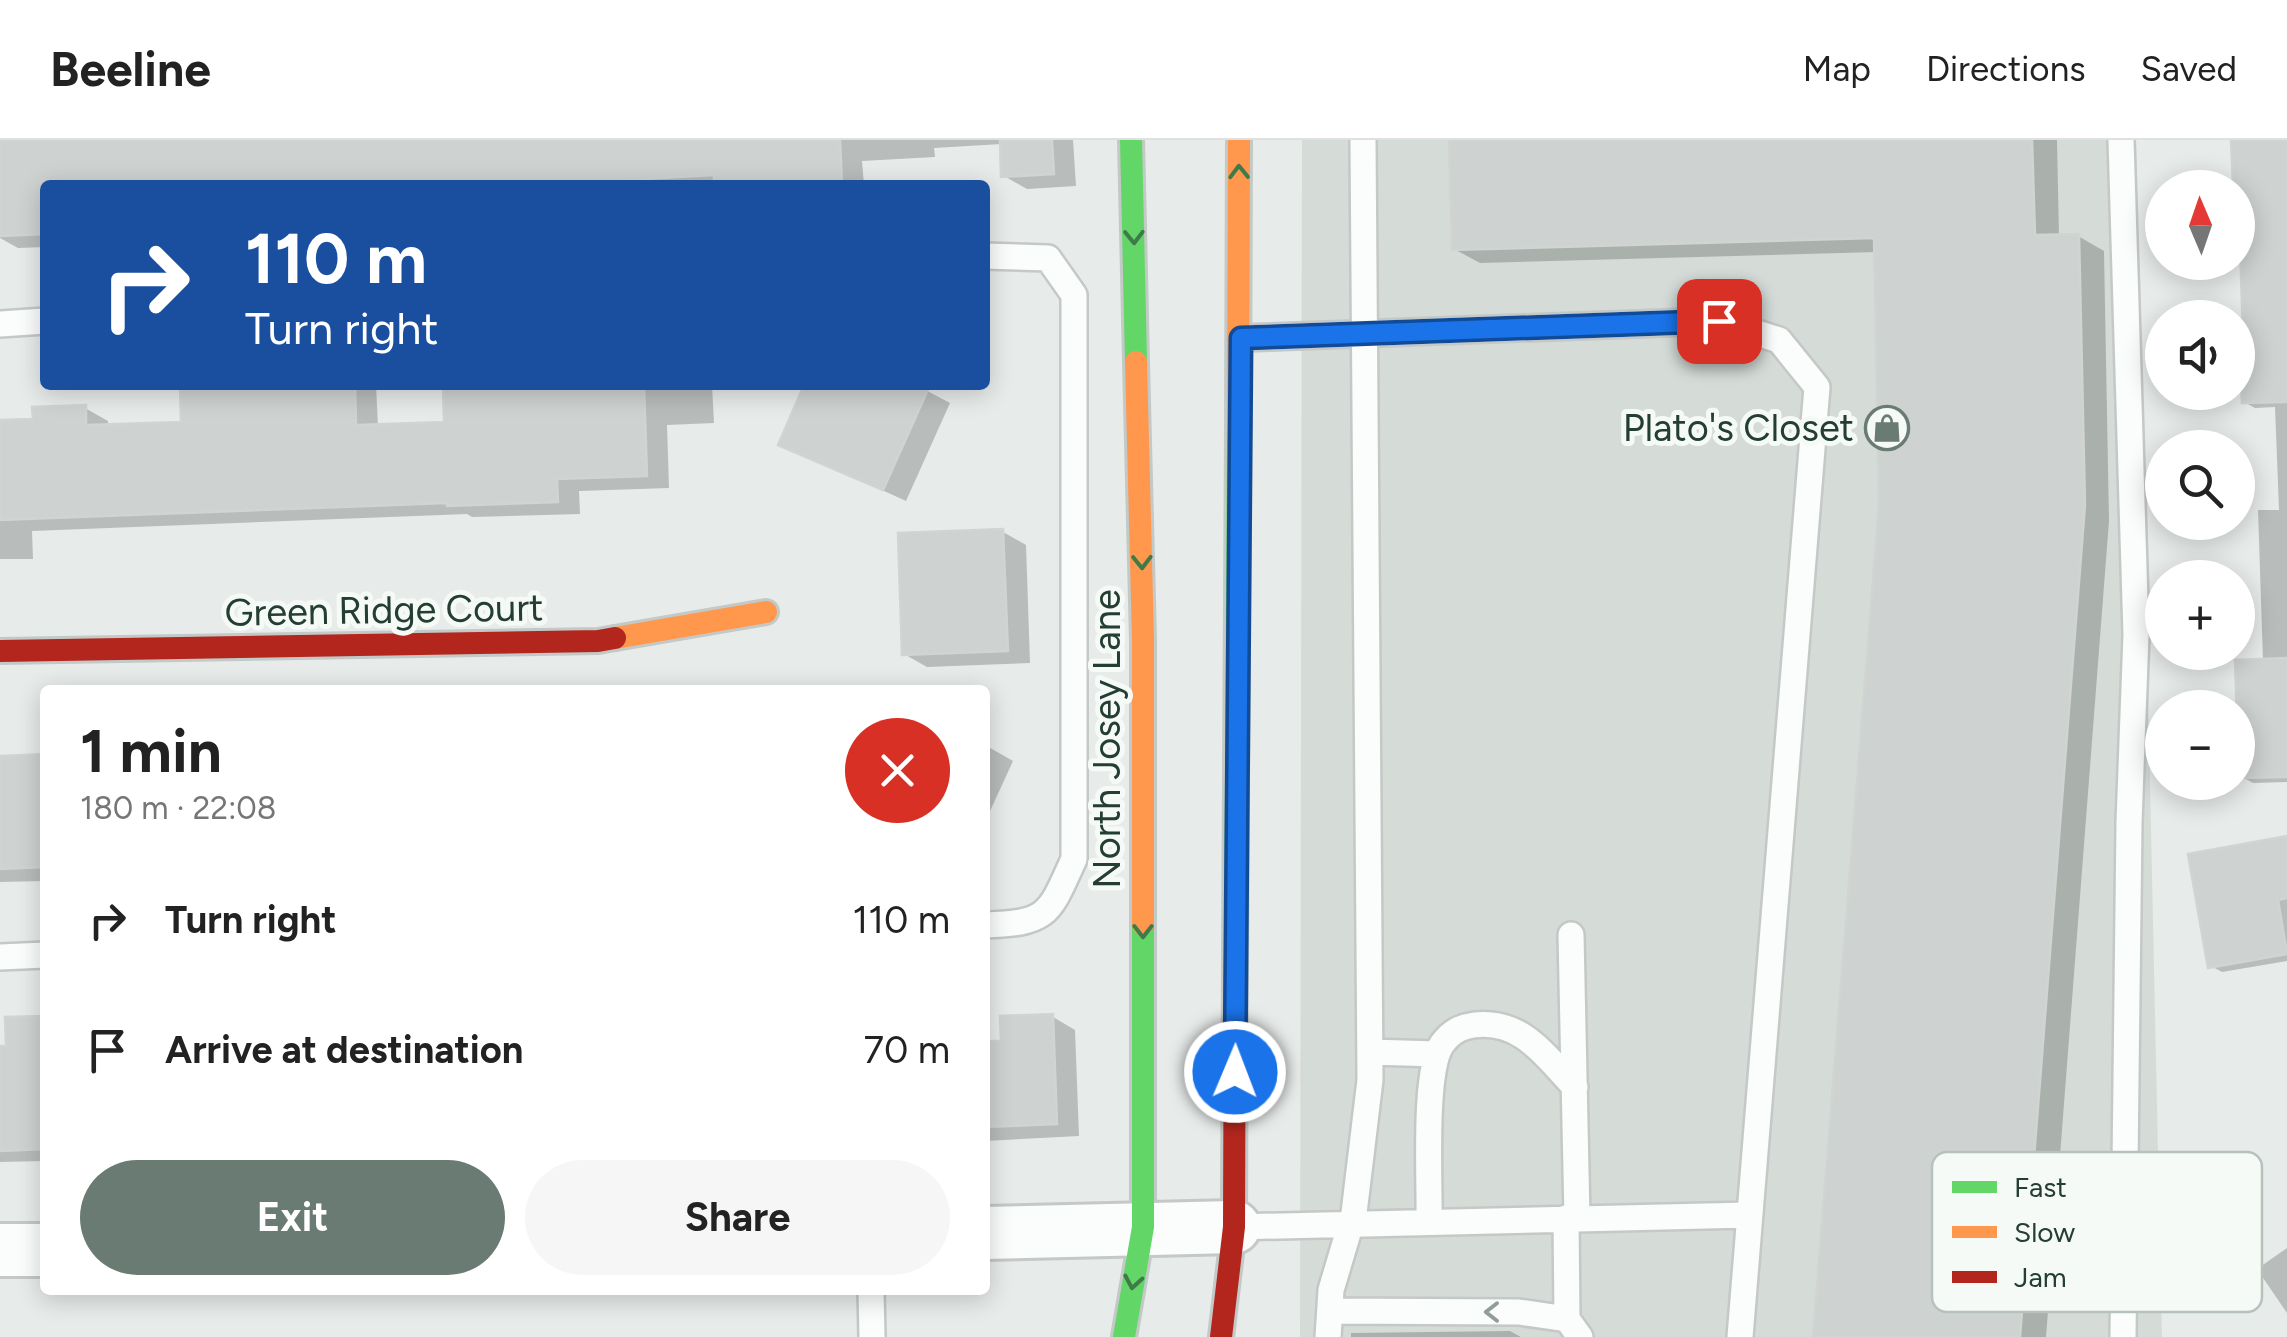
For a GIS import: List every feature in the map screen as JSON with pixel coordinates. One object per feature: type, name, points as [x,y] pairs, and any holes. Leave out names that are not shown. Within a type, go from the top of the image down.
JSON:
[{"type":"main road","name":"North Josey Lane","points":[[1124,1337],[1143,1227],[1144,640],[1131,140]]},
{"type":"main road","points":[[1221,1337],[1234,1227],[1239,140]]},
{"type":"main road","name":"Green Ridge Court","points":[[0,651],[598,641],[766,612]]},
{"type":"street","points":[[990,1232],[1234,1227]]},
{"type":"street","points":[[0,1250],[40,1250]]},
{"type":"lane","points":[[1328,1337],[1331,1290],[1352,1223],[1370,1080],[1362,140]]},
{"type":"lane","points":[[2121,140],[2136,635],[2125,1152]]},
{"type":"lane","points":[[990,256],[1048,258],[1074,295],[1074,859],[1052,908],[1024,924],[990,925]]},
{"type":"lane","points":[[0,324],[40,321]]},
{"type":"lane","points":[[1241,338],[1719,321],[1780,340],[1817,388],[1740,1337]]},
{"type":"lane","points":[[1330,1311],[1518,1312],[1574,1328],[1571,935]]},
{"type":"lane","points":[[0,957],[40,955]]},
{"type":"lane","points":[[1429,1221],[1431,1083],[1436,1054],[1443,1042],[1459,1028],[1498,1025],[1514,1029],[1529,1039],[1574,1087]]},
{"type":"lane","points":[[1370,1052],[1436,1054]]},
{"type":"lane","points":[[1234,1227],[1749,1215]]},
{"type":"lane","points":[[871,1295],[872,1337]]},
{"type":"lane","points":[[2122,1312],[2122,1337]]},
{"type":"shaded area","points":[[1302,140],[2136,140],[2148,690],[2145,800],[2150,800],[2158,1152],[1932,1152],[1932,1312],[2161,1312],[2162,1337],[1300,1337]]},
{"type":"building","points":[[0,140],[840,140],[842,180],[714,180],[714,175],[628,180],[40,180],[40,234],[0,236]]},
{"type":"building","points":[[1000,140],[1052,140],[1054,174],[1001,177]]},
{"type":"building","points":[[1449,140],[2032,140],[2035,235],[2079,234],[2085,505],[2034,1152],[1932,1152],[1932,1312],[2022,1312],[2020,1337],[1813,1337],[1879,505],[1874,238],[1452,250]]},
{"type":"building","points":[[2231,140],[2287,140],[2287,402],[2255,403],[2255,300],[2242,300],[2241,280],[2255,280],[2255,170],[2232,170]]},
{"type":"building","points":[[180,390],[355,390],[356,425],[444,422],[443,390],[644,390],[647,476],[557,479],[558,502],[0,520],[0,420],[33,419],[32,407],[86,405],[86,425],[181,422]]},
{"type":"building","points":[[802,390],[928,390],[883,490],[778,445]]},
{"type":"building","points":[[1003,529],[1008,651],[902,655],[898,533]]},
{"type":"building","points":[[2287,658],[2287,777],[2255,778],[2255,690],[2236,690],[2235,670],[2255,670],[2255,659]]},
{"type":"building","points":[[40,754],[40,867],[0,869],[0,756]]},
{"type":"building","points":[[2287,836],[2287,898],[2278,900],[2287,954],[2208,968],[2188,854]]},
{"type":"building","points":[[1053,1014],[1057,1124],[990,1127],[990,1041],[1001,1041],[1000,1016]]},
{"type":"building","points":[[40,1016],[40,1149],[0,1151],[0,1046],[6,1046],[5,1017]]},
{"type":"traffic: fast","points":[[1131,140],[1136,362]]},
{"type":"traffic: fast","points":[[1235,954],[1238,429]]},
{"type":"traffic: fast","points":[[1124,1337],[1143,1227],[1143,924]]},
{"type":"traffic: slow","points":[[1238,429],[1239,140]]},
{"type":"traffic: slow","points":[[1136,362],[1143,640],[1143,924]]},
{"type":"traffic: slow","points":[[615,638],[766,612]]},
{"type":"traffic: jam","points":[[0,651],[615,638]]},
{"type":"traffic: jam","points":[[1221,1337],[1234,1227],[1235,954]]},
{"type":"place","name":"Plato's Closet","points":[[1887,428]]},
{"type":"route","points":[[1235,1072],[1241,338],[1719,321]]}]
